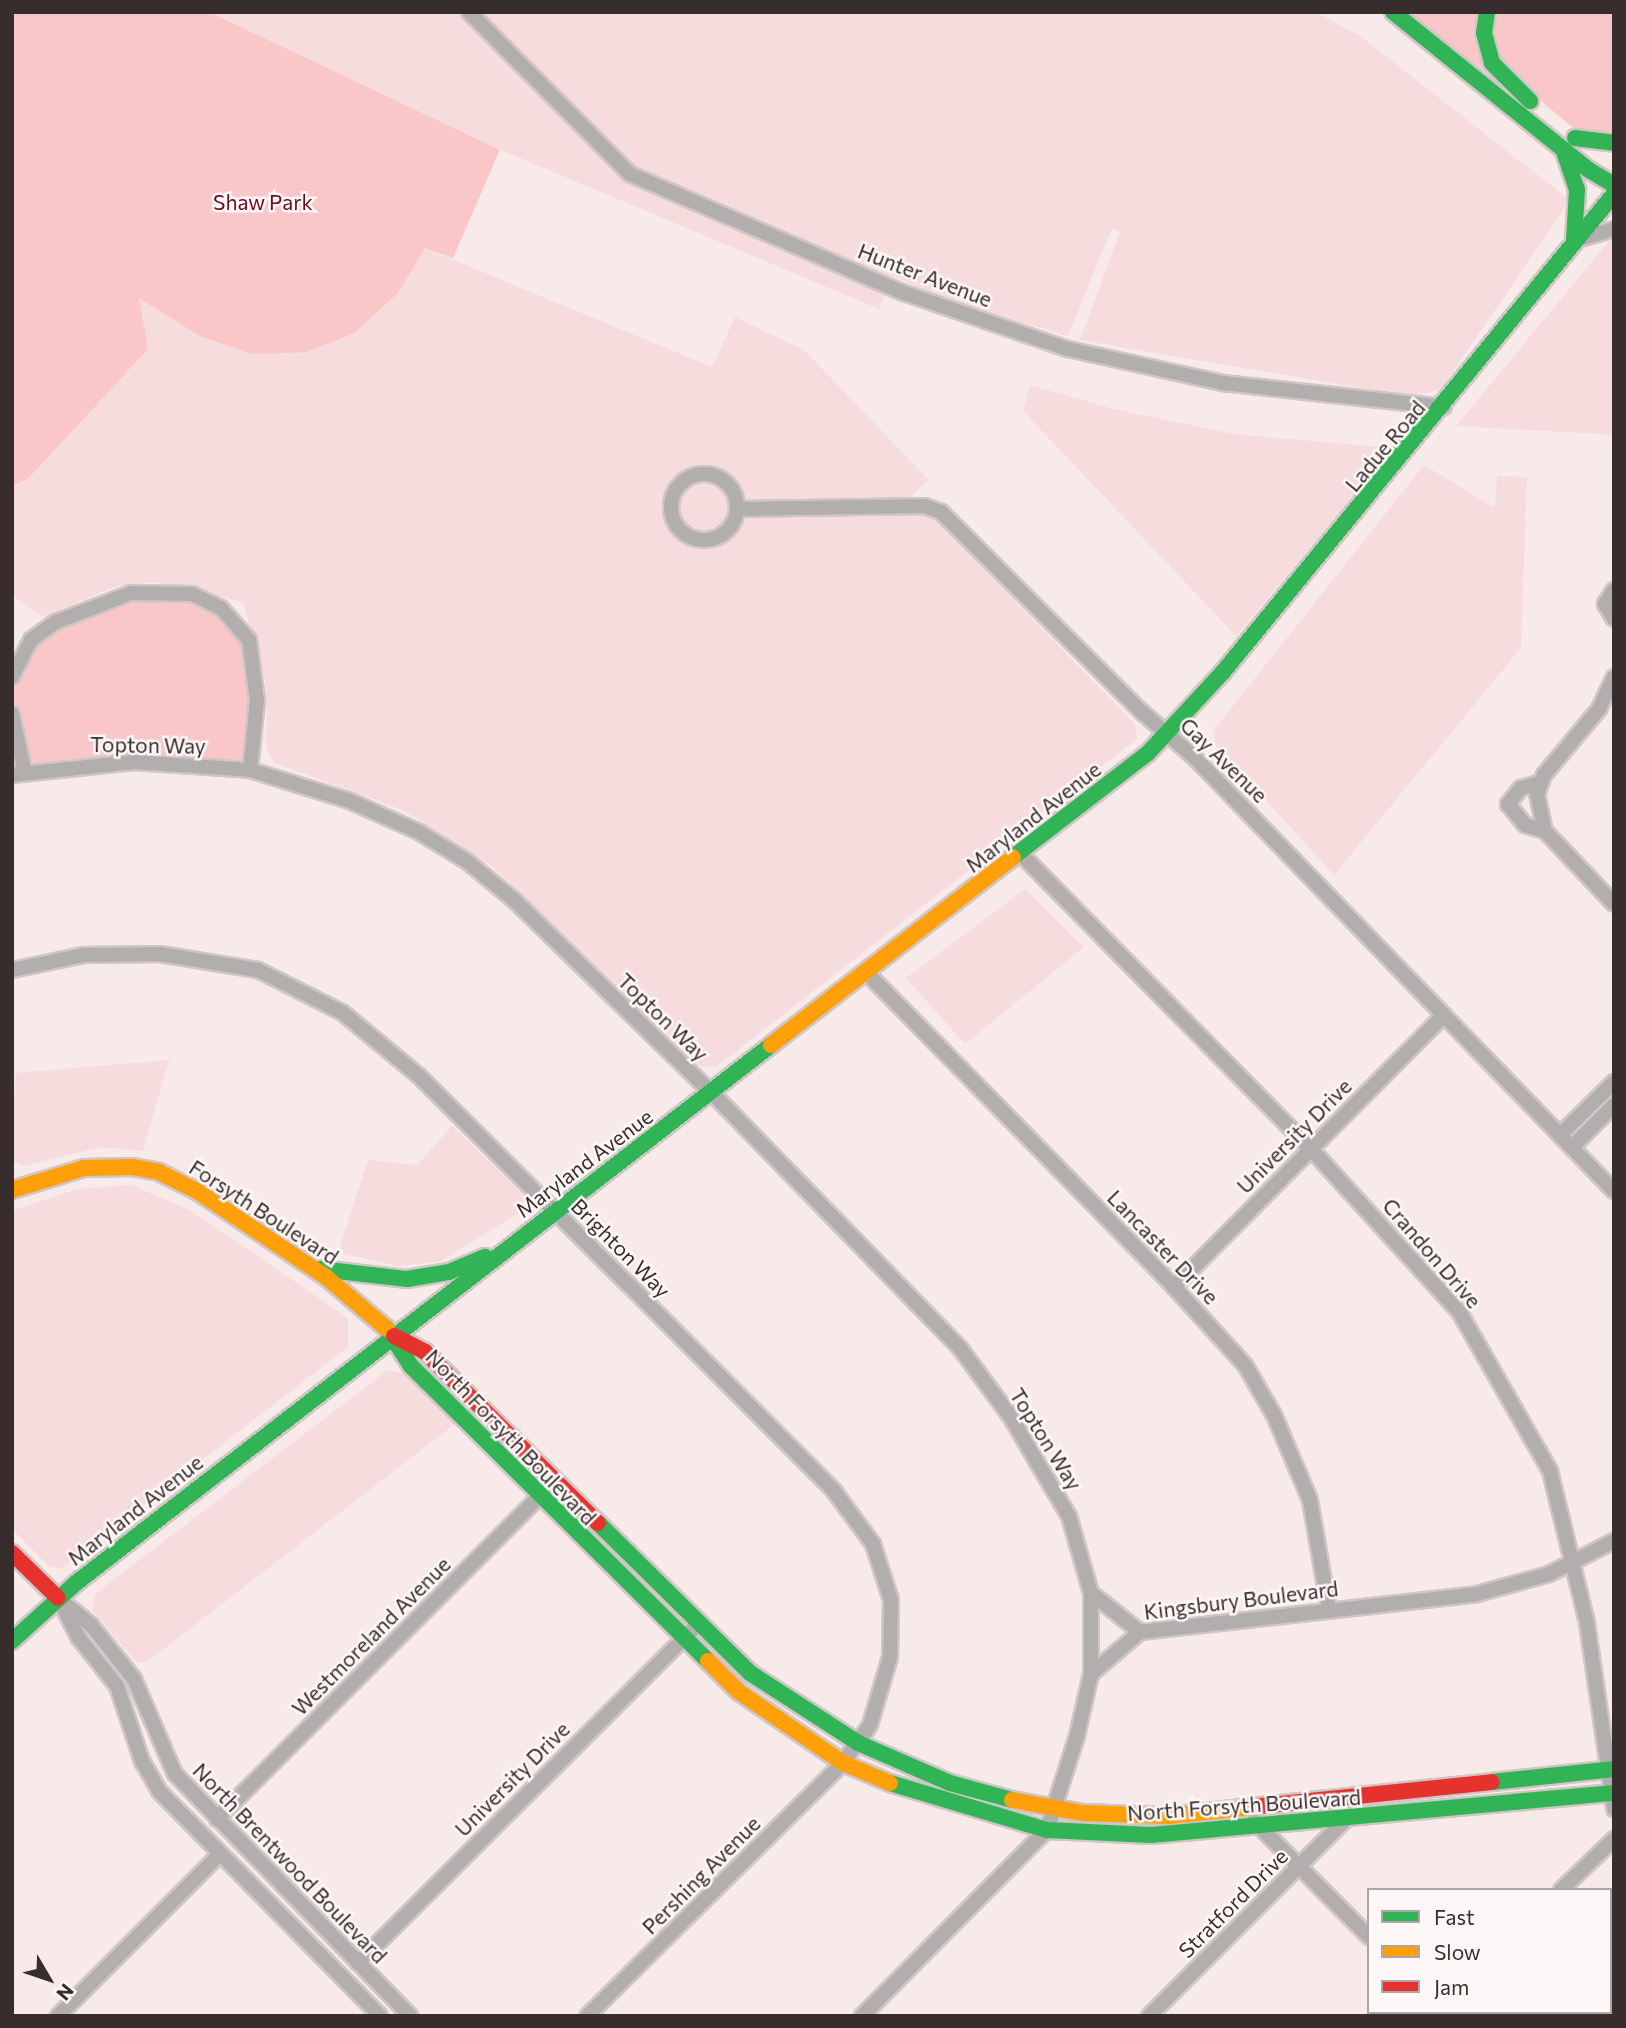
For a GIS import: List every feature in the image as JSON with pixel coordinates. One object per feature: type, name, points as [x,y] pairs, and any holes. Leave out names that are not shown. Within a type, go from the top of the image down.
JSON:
[{"type":"main road","points":[[1393,12],[1562,148],[1614,182]]},
{"type":"main road","points":[[1487,12],[1487,49],[1501,76],[1597,156],[1614,182]]},
{"type":"main road","points":[[1575,138],[1614,143]]},
{"type":"main road","points":[[1562,148],[1577,190],[1574,240]]},
{"type":"main road","name":"Ladue Road","points":[[1181,719],[1444,407],[1574,240],[1614,194]]},
{"type":"main road","name":"Maryland Avenue","points":[[12,1641],[58,1598],[554,1211],[1020,853],[1168,734],[1181,719]]},
{"type":"main road","name":"Forsyth Boulevard","points":[[12,1189],[84,1168],[132,1167],[159,1172],[197,1191],[344,1289],[394,1336]]},
{"type":"main road","points":[[306,1266],[384,1279],[415,1278],[449,1272],[509,1247]]},
{"type":"main road","name":"North Forsyth Boulevard","points":[[394,1336],[425,1352],[697,1625],[786,1700],[858,1743],[950,1783],[1054,1808],[1131,1816],[1244,1810],[1610,1770]]},
{"type":"main road","name":"North Forsyth Boulevard","points":[[394,1336],[411,1366],[682,1640],[762,1710],[843,1763],[953,1807],[1047,1830],[1151,1835],[1612,1799]]},
{"type":"main road","name":"North Brentwood Boulevard","points":[[12,1553],[58,1598]]},
{"type":"street","name":"Hunter Avenue","points":[[469,12],[630,174],[904,293],[1068,349],[1223,383],[1444,407]]},
{"type":"street","points":[[1574,240],[1614,229]]},
{"type":"street","points":[[712,475],[729,484],[738,509],[726,532],[702,540],[677,526],[672,499],[691,477],[712,475]]},
{"type":"street","name":"Gay Avenue","points":[[738,509],[925,506],[941,512],[1168,734],[1614,1191]]},
{"type":"street","points":[[1614,590],[1605,604],[1614,619]]},
{"type":"street","points":[[12,677],[31,640],[55,622],[131,593],[192,594],[221,608],[249,640],[257,681],[250,770]]},
{"type":"street","points":[[1545,831],[1525,825],[1508,804],[1521,788],[1539,783],[1599,709],[1614,677]]},
{"type":"street","points":[[12,714],[18,774]]},
{"type":"street","name":"Topton Way","points":[[18,774],[134,762],[250,770],[350,801],[419,832],[468,862],[515,901],[710,1093],[960,1349],[982,1377],[1010,1416],[1069,1516],[1091,1593],[1091,1674]]},
{"type":"street","points":[[1539,783],[1539,816],[1545,831],[1614,904]]},
{"type":"street","name":"Crandon Drive","points":[[1020,853],[1310,1148],[1460,1313],[1550,1471],[1574,1562],[1592,1650],[1612,1799]]},
{"type":"street","name":"Brighton Way","points":[[12,970],[83,955],[160,954],[258,970],[343,1013],[419,1076],[834,1491],[873,1544],[891,1600],[890,1657],[878,1708],[843,1763]]},
{"type":"street","name":"Lancaster Drive","points":[[866,972],[1174,1287],[1245,1366],[1274,1415],[1310,1500],[1329,1610]]},
{"type":"street","name":"University Drive","points":[[1174,1287],[1444,1015]]},
{"type":"street","points":[[1560,1135],[1614,1082]]},
{"type":"street","points":[[1572,1147],[1614,1105]]},
{"type":"street","name":"Westmoreland Avenue","points":[[217,1819],[554,1482]]},
{"type":"street","name":"Kingsbury Boulevard","points":[[1091,1674],[1140,1632],[1476,1594],[1524,1583],[1574,1562],[1614,1541]]},
{"type":"street","points":[[1091,1593],[1140,1632]]},
{"type":"street","name":"North Brentwood Boulevard","points":[[58,1598],[113,1649],[134,1679],[170,1767],[217,1819],[410,2016]]},
{"type":"street","name":"North Brentwood Boulevard","points":[[58,1598],[79,1637],[117,1686],[154,1784],[380,2016]]},
{"type":"street","name":"University Drive","points":[[358,1963],[697,1625]]},
{"type":"street","points":[[862,2016],[1047,1830],[1077,1736],[1091,1674]]},
{"type":"street","name":"Pershing Avenue","points":[[587,2016],[843,1763]]},
{"type":"street","points":[[1244,1810],[1367,1935]]},
{"type":"street","name":"Stratford Drive","points":[[1149,2016],[1346,1819]]},
{"type":"street","points":[[1563,1888],[1614,1839]]},
{"type":"street","points":[[58,2016],[220,1854]]},
{"type":"shaded area","points":[[209,12],[1316,12],[1360,36],[1570,200],[1442,388],[1413,397],[1080,340],[1120,232],[1112,228],[1068,336],[938,298],[895,276],[879,309],[434,122]]},
{"type":"shaded area","points":[[1614,235],[1614,435],[1456,426]]},
{"type":"shaded area","points":[[162,247],[425,248],[712,367],[735,317],[804,350],[929,480],[912,495],[1135,724],[1137,739],[716,1067],[700,1066],[493,867],[403,810],[275,763],[267,752],[266,684],[243,602],[154,582],[114,587],[43,617],[12,595],[12,486],[28,479],[147,349],[138,297]]},
{"type":"shaded area","points":[[1030,385],[1114,409],[1234,434],[1393,448],[1236,636],[1023,411]]},
{"type":"shaded area","points":[[1424,465],[1495,508],[1497,476],[1527,477],[1521,648],[1334,875],[1216,746],[1214,730]]},
{"type":"shaded area","points":[[1025,889],[1084,947],[965,1044],[906,978]]},
{"type":"shaded area","points":[[169,1060],[143,1151],[101,1147],[24,1166],[12,1162],[15,1073]]},
{"type":"shaded area","points":[[452,1126],[533,1204],[439,1262],[397,1266],[338,1252],[368,1160],[417,1165]]},
{"type":"shaded area","points":[[131,1185],[190,1210],[348,1318],[348,1347],[62,1568],[50,1567],[12,1529],[12,1211],[78,1189]]},
{"type":"shaded area","points":[[388,1370],[405,1374],[455,1424],[147,1662],[136,1662],[92,1610],[95,1594]]},
{"type":"green space","name":"Shaw Park","points":[[12,12],[209,12],[500,150],[453,258],[425,248],[398,293],[354,333],[307,352],[252,354],[200,336],[139,298],[148,349],[28,479],[12,486]]},
{"type":"green space","points":[[1403,12],[1480,12],[1490,75]]},
{"type":"green space","points":[[1495,12],[1614,12],[1614,138],[1578,132],[1505,71],[1492,22]]},
{"type":"green space","points":[[155,591],[221,608],[255,663],[250,770],[192,763],[25,773],[12,714],[12,676],[40,632]]},
{"type":"traffic: fast","points":[[1393,12],[1589,170],[1614,185]]},
{"type":"traffic: fast","points":[[1487,12],[1484,33],[1492,63],[1530,101]]},
{"type":"traffic: fast","points":[[1575,138],[1614,143]]},
{"type":"traffic: fast","points":[[1563,149],[1577,190],[1574,240]]},
{"type":"traffic: fast","points":[[1013,857],[1148,753],[1223,672],[1614,194]]},
{"type":"traffic: fast","points":[[12,1641],[76,1583],[771,1045]]},
{"type":"traffic: fast","points":[[320,1269],[407,1279],[449,1272],[485,1257]]},
{"type":"traffic: fast","points":[[387,1329],[411,1366],[708,1661]]},
{"type":"traffic: fast","points":[[598,1523],[750,1673],[858,1743],[950,1783],[1012,1800]]},
{"type":"traffic: fast","points":[[1492,1782],[1614,1769]]},
{"type":"traffic: fast","points":[[890,1783],[1047,1830],[1151,1835],[1614,1793]]},
{"type":"traffic: slow","points":[[771,1045],[1013,857]]},
{"type":"traffic: slow","points":[[12,1190],[84,1168],[132,1167],[159,1172],[197,1191],[326,1277],[387,1329]]},
{"type":"traffic: slow","points":[[708,1661],[739,1692],[843,1763],[890,1783]]},
{"type":"traffic: slow","points":[[1012,1800],[1082,1813],[1169,1816],[1261,1806]]},
{"type":"traffic: jam","points":[[394,1336],[425,1352],[598,1523]]},
{"type":"traffic: jam","points":[[12,1553],[58,1598]]},
{"type":"traffic: jam","points":[[1261,1806],[1492,1782]]}]
